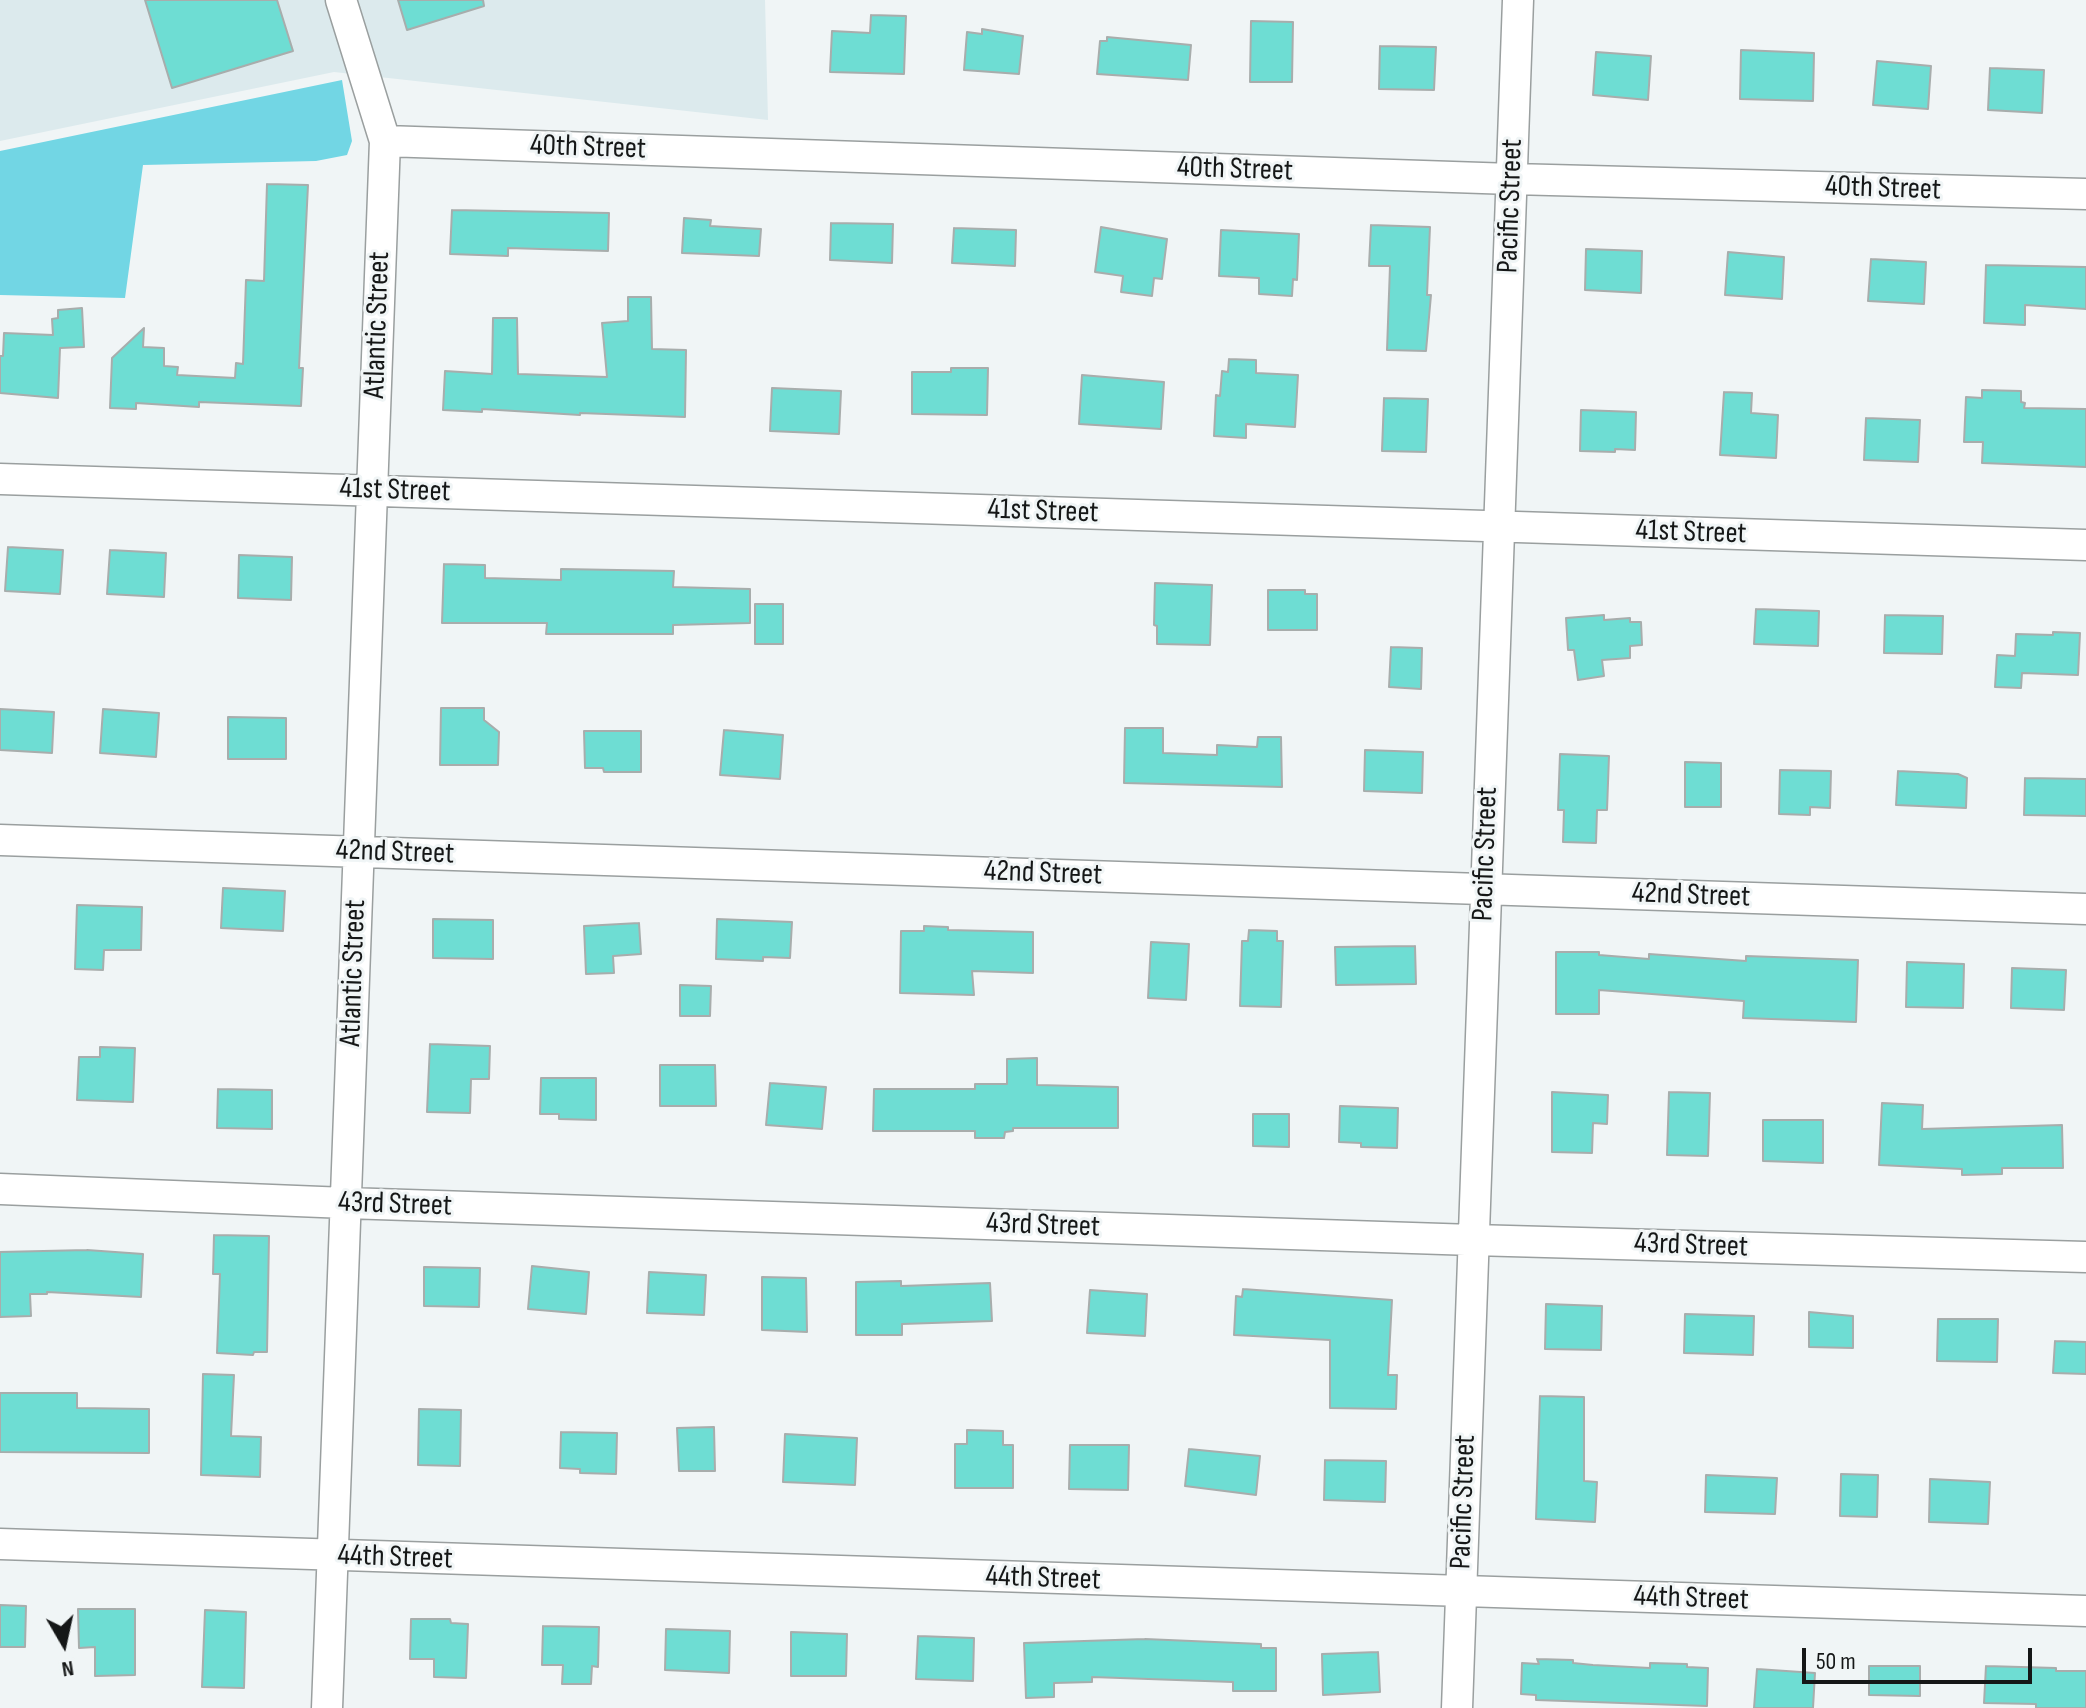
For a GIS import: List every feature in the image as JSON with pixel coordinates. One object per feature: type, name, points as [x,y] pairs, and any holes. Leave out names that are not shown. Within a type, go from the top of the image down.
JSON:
[{"type":"street","name":"Atlantic Street","points":[[327,1708],[385,141],[341,0]]},
{"type":"street","name":"Pacific Street","points":[[1457,1708],[1518,0]]},
{"type":"street","name":"40th Street","points":[[385,141],[1512,179],[2086,194]]},
{"type":"street","name":"41st Street","points":[[0,479],[2086,545]]},
{"type":"street","name":"42nd Street","points":[[0,840],[2086,909]]},
{"type":"street","name":"43rd Street","points":[[0,1189],[1473,1240],[2086,1257]]},
{"type":"street","name":"44th Street","points":[[0,1544],[2086,1611]]},
{"type":"shaded area","points":[[0,0],[765,0],[768,120],[334,72],[0,141]]},
{"type":"shaded area","points":[[342,80],[352,141],[347,155],[316,161],[143,165],[125,298],[0,295],[0,151]]},
{"type":"building","points":[[145,0],[277,0],[293,51],[172,88]]},
{"type":"building","points":[[398,0],[483,0],[484,6],[407,30]]},
{"type":"building","points":[[871,15],[906,16],[904,74],[830,72],[832,31],[870,33]]},
{"type":"building","points":[[1251,21],[1293,22],[1292,82],[1250,82]]},
{"type":"building","points":[[982,29],[1023,36],[1019,74],[964,70],[967,32],[982,34]]},
{"type":"building","points":[[1107,37],[1191,45],[1188,80],[1097,74],[1100,41],[1107,41]]},
{"type":"building","points":[[1380,46],[1436,47],[1434,90],[1379,89]]},
{"type":"building","points":[[1741,50],[1814,53],[1813,101],[1740,99]]},
{"type":"building","points":[[1596,52],[1651,56],[1648,100],[1593,95]]},
{"type":"building","points":[[1877,61],[1931,66],[1928,109],[1873,105]]},
{"type":"building","points":[[1990,68],[2044,70],[2042,113],[1988,110]]},
{"type":"building","points":[[267,184],[308,185],[299,368],[303,368],[301,406],[199,402],[199,407],[136,403],[136,409],[110,408],[112,358],[144,328],[143,347],[164,348],[164,366],[178,367],[177,375],[235,378],[236,363],[243,364],[246,280],[264,281]]},
{"type":"building","points":[[452,210],[609,213],[608,251],[508,248],[508,256],[450,254]]},
{"type":"building","points":[[684,218],[711,220],[710,226],[761,229],[759,256],[682,253]]},
{"type":"building","points":[[831,223],[893,224],[892,263],[830,260]]},
{"type":"building","points":[[1371,225],[1430,227],[1427,295],[1431,295],[1426,351],[1387,350],[1390,266],[1369,266]]},
{"type":"building","points":[[1101,227],[1167,239],[1162,279],[1154,278],[1152,296],[1121,292],[1123,276],[1095,272]]},
{"type":"building","points":[[954,228],[1016,230],[1015,266],[952,263]]},
{"type":"building","points":[[1221,230],[1299,234],[1297,280],[1293,279],[1292,296],[1259,294],[1259,278],[1219,276]]},
{"type":"building","points":[[1586,249],[1642,251],[1641,293],[1585,290]]},
{"type":"building","points":[[1728,252],[1784,257],[1782,299],[1725,295]]},
{"type":"building","points":[[1871,259],[1926,262],[1924,304],[1868,301]]},
{"type":"building","points":[[1986,265],[2086,267],[2086,309],[2025,305],[2025,325],[1984,323]]},
{"type":"building","points":[[628,297],[651,297],[652,349],[686,350],[685,417],[443,410],[445,371],[492,374],[493,318],[517,318],[518,374],[607,377],[602,323],[628,321]]},
{"type":"building","points":[[82,308],[84,347],[60,348],[58,398],[0,393],[0,356],[3,356],[4,333],[53,335],[52,319],[58,318],[58,310]]},
{"type":"building","points":[[1229,359],[1256,360],[1256,373],[1298,375],[1295,427],[1246,424],[1246,438],[1214,436],[1216,395],[1220,396],[1222,371],[1228,372]]},
{"type":"building","points":[[951,368],[988,368],[987,415],[912,414],[912,372],[951,372]]},
{"type":"building","points":[[1082,375],[1164,382],[1161,429],[1079,424]]},
{"type":"building","points":[[772,388],[841,391],[839,434],[770,431]]},
{"type":"building","points":[[1982,390],[2021,391],[2024,408],[2086,409],[2086,467],[1982,463],[1983,442],[1964,442],[1966,397],[1982,398]]},
{"type":"building","points":[[1724,392],[1752,393],[1751,413],[1778,415],[1776,458],[1720,455]]},
{"type":"building","points":[[1384,398],[1428,399],[1426,452],[1382,451]]},
{"type":"building","points":[[1581,410],[1636,412],[1635,450],[1580,451]]},
{"type":"building","points":[[1866,418],[1920,420],[1918,462],[1864,460]]},
{"type":"building","points":[[8,547],[63,550],[60,594],[5,591]]},
{"type":"building","points":[[110,550],[166,553],[164,597],[107,594]]},
{"type":"building","points":[[239,555],[292,557],[291,600],[238,598]]},
{"type":"building","points":[[444,564],[485,565],[485,578],[561,580],[561,569],[674,571],[673,587],[750,589],[750,623],[673,625],[673,634],[546,634],[547,623],[442,623]]},
{"type":"building","points":[[1155,583],[1212,585],[1210,645],[1157,644]]},
{"type":"building","points":[[1268,590],[1305,590],[1305,594],[1317,594],[1317,630],[1268,630]]},
{"type":"building","points":[[755,604],[783,604],[783,644],[755,644]]},
{"type":"building","points":[[1756,609],[1819,611],[1818,646],[1754,644]]},
{"type":"building","points":[[1604,615],[1604,620],[1630,618],[1630,622],[1641,622],[1642,645],[1630,646],[1630,658],[1602,660],[1604,676],[1578,680],[1574,650],[1568,650],[1566,618]]},
{"type":"building","points":[[1885,615],[1943,616],[1942,654],[1884,653]]},
{"type":"building","points":[[2053,632],[2080,633],[2078,675],[2022,673],[2021,688],[1995,687],[1997,655],[2015,656],[2016,634],[2053,635]]},
{"type":"building","points":[[1391,647],[1422,648],[1421,689],[1389,687]]},
{"type":"building","points":[[441,708],[484,708],[484,720],[499,732],[498,765],[440,765]]},
{"type":"building","points":[[0,709],[54,712],[52,753],[0,750]]},
{"type":"building","points":[[103,709],[159,713],[156,757],[100,753]]},
{"type":"building","points":[[228,717],[286,718],[286,759],[228,759]]},
{"type":"building","points":[[1125,728],[1163,728],[1163,753],[1217,755],[1217,745],[1257,747],[1258,737],[1281,737],[1282,787],[1124,783]]},
{"type":"building","points":[[724,730],[783,735],[780,779],[720,775]]},
{"type":"building","points":[[584,731],[641,731],[641,772],[604,772],[603,768],[585,768]]},
{"type":"building","points":[[1365,750],[1423,752],[1422,793],[1364,791]]},
{"type":"building","points":[[1560,754],[1609,756],[1607,810],[1597,810],[1596,843],[1563,842],[1564,810],[1558,810]]},
{"type":"building","points":[[1685,762],[1721,763],[1721,807],[1685,807]]},
{"type":"building","points":[[1780,770],[1831,771],[1830,808],[1810,807],[1810,815],[1779,814]]},
{"type":"building","points":[[1898,771],[1958,774],[1967,778],[1966,808],[1896,805]]},
{"type":"building","points":[[2025,778],[2086,779],[2086,816],[2024,815]]},
{"type":"building","points":[[223,888],[285,891],[283,931],[221,928]]},
{"type":"building","points":[[77,905],[142,907],[141,950],[104,950],[103,970],[75,969]]},
{"type":"building","points":[[433,919],[493,920],[493,959],[433,958]]},
{"type":"building","points":[[717,919],[792,922],[790,958],[763,957],[763,961],[716,959]]},
{"type":"building","points":[[639,923],[641,954],[613,956],[614,973],[586,974],[584,926]]},
{"type":"building","points":[[924,926],[948,927],[948,930],[1033,932],[1033,973],[972,971],[974,995],[900,993],[901,931],[924,931]]},
{"type":"building","points":[[1249,930],[1277,931],[1277,941],[1283,941],[1281,1007],[1240,1006],[1242,941],[1248,941]]},
{"type":"building","points":[[1151,942],[1189,944],[1186,1000],[1148,998]]},
{"type":"building","points":[[1415,946],[1416,984],[1336,985],[1335,947]]},
{"type":"building","points":[[1556,952],[1599,952],[1599,955],[1649,959],[1649,954],[1746,961],[1746,956],[1858,960],[1856,1022],[1743,1018],[1744,1001],[1599,990],[1599,1014],[1556,1014]]},
{"type":"building","points":[[1907,962],[1964,964],[1963,1008],[1906,1007]]},
{"type":"building","points":[[2012,968],[2066,970],[2064,1010],[2011,1008]]},
{"type":"building","points":[[680,985],[711,986],[710,1016],[680,1016]]},
{"type":"building","points":[[430,1044],[490,1046],[489,1079],[471,1079],[470,1113],[427,1112]]},
{"type":"building","points":[[100,1047],[135,1048],[133,1102],[77,1100],[79,1057],[100,1057]]},
{"type":"building","points":[[1037,1058],[1037,1085],[1118,1087],[1118,1128],[1013,1128],[1013,1131],[1005,1132],[1004,1138],[975,1138],[975,1131],[873,1131],[874,1089],[975,1089],[975,1084],[1007,1084],[1007,1059]]},
{"type":"building","points":[[660,1065],[715,1065],[716,1106],[660,1106]]},
{"type":"building","points":[[541,1078],[596,1078],[596,1120],[559,1119],[559,1114],[540,1114]]},
{"type":"building","points":[[770,1083],[826,1087],[822,1129],[766,1125]]},
{"type":"building","points":[[218,1089],[272,1090],[272,1129],[217,1128]]},
{"type":"building","points":[[1552,1092],[1608,1095],[1607,1124],[1593,1123],[1592,1153],[1552,1152]]},
{"type":"building","points":[[1669,1092],[1710,1093],[1708,1156],[1667,1155]]},
{"type":"building","points":[[1882,1103],[1923,1105],[1922,1129],[2062,1125],[2063,1168],[2002,1168],[2002,1174],[1962,1175],[1962,1169],[1879,1165]]},
{"type":"building","points":[[1340,1106],[1398,1108],[1397,1148],[1361,1147],[1361,1143],[1339,1142]]},
{"type":"building","points":[[1253,1114],[1289,1114],[1289,1147],[1253,1146]]},
{"type":"building","points":[[1763,1120],[1823,1120],[1823,1163],[1763,1161]]},
{"type":"building","points":[[214,1235],[269,1236],[267,1352],[254,1352],[253,1355],[217,1353],[220,1274],[213,1274]]},
{"type":"building","points":[[87,1250],[143,1254],[141,1297],[47,1292],[30,1294],[31,1316],[0,1317],[0,1252]]},
{"type":"building","points":[[532,1266],[589,1272],[586,1314],[528,1309]]},
{"type":"building","points":[[424,1267],[480,1268],[479,1307],[424,1306]]},
{"type":"building","points":[[649,1272],[706,1275],[704,1315],[647,1313]]},
{"type":"building","points":[[762,1277],[806,1278],[807,1332],[762,1330]]},
{"type":"building","points":[[901,1281],[901,1286],[990,1283],[992,1321],[902,1324],[902,1335],[856,1335],[856,1282]]},
{"type":"building","points":[[1243,1289],[1392,1300],[1388,1375],[1397,1375],[1396,1409],[1330,1408],[1330,1340],[1234,1335],[1236,1296],[1242,1297]]},
{"type":"building","points":[[1090,1290],[1147,1294],[1145,1336],[1087,1333]]},
{"type":"building","points":[[1546,1304],[1602,1306],[1601,1350],[1545,1349]]},
{"type":"building","points":[[1809,1312],[1853,1316],[1853,1348],[1809,1347]]},
{"type":"building","points":[[1685,1314],[1754,1316],[1753,1355],[1684,1353]]},
{"type":"building","points":[[1938,1319],[1998,1319],[1997,1362],[1937,1361]]},
{"type":"building","points":[[2055,1341],[2086,1342],[2086,1374],[2053,1373]]},
{"type":"building","points":[[203,1374],[234,1375],[231,1436],[261,1437],[260,1477],[201,1475]]},
{"type":"building","points":[[0,1393],[77,1393],[77,1408],[149,1409],[149,1453],[0,1452]]},
{"type":"building","points":[[1540,1396],[1584,1397],[1584,1481],[1597,1482],[1595,1522],[1536,1519]]},
{"type":"building","points":[[419,1409],[461,1410],[460,1466],[418,1465]]},
{"type":"building","points":[[714,1427],[715,1471],[679,1471],[677,1428]]},
{"type":"building","points":[[967,1430],[1003,1431],[1003,1445],[1013,1445],[1013,1488],[955,1488],[955,1444],[967,1444]]},
{"type":"building","points":[[561,1432],[617,1433],[616,1474],[580,1473],[580,1469],[560,1468]]},
{"type":"building","points":[[785,1434],[857,1438],[855,1485],[783,1482]]},
{"type":"building","points":[[1070,1445],[1129,1445],[1128,1490],[1069,1489]]},
{"type":"building","points":[[1189,1449],[1260,1456],[1256,1495],[1185,1486]]},
{"type":"building","points":[[1325,1460],[1386,1461],[1385,1502],[1324,1500]]},
{"type":"building","points":[[1841,1474],[1878,1475],[1877,1517],[1840,1516]]},
{"type":"building","points":[[1706,1475],[1777,1478],[1775,1514],[1705,1512]]},
{"type":"building","points":[[1930,1479],[1990,1482],[1988,1524],[1929,1522]]},
{"type":"building","points":[[0,1605],[26,1606],[25,1647],[0,1647]]},
{"type":"building","points":[[78,1609],[135,1609],[135,1675],[95,1676],[95,1647],[79,1648]]},
{"type":"building","points":[[205,1610],[246,1612],[244,1688],[202,1687]]},
{"type":"building","points":[[411,1619],[450,1619],[451,1623],[468,1624],[466,1678],[434,1677],[434,1659],[410,1659]]},
{"type":"building","points":[[543,1626],[599,1627],[598,1667],[592,1666],[591,1684],[562,1684],[563,1665],[542,1665]]},
{"type":"building","points":[[666,1629],[730,1631],[729,1673],[665,1670]]},
{"type":"building","points":[[791,1632],[847,1634],[846,1676],[791,1676]]},
{"type":"building","points":[[918,1636],[974,1638],[973,1681],[916,1679]]},
{"type":"building","points":[[1145,1639],[1261,1644],[1261,1648],[1276,1648],[1276,1691],[1233,1691],[1233,1682],[1092,1677],[1092,1682],[1054,1683],[1054,1697],[1026,1698],[1024,1643]]},
{"type":"building","points":[[1378,1652],[1380,1692],[1323,1695],[1322,1654]]},
{"type":"building","points":[[1537,1659],[1650,1668],[1650,1663],[1708,1668],[1707,1706],[1536,1700],[1536,1695],[1521,1694],[1522,1663],[1539,1664]]},
{"type":"building","points":[[1869,1666],[1920,1666],[1920,1696],[1869,1695]]},
{"type":"building","points":[[1986,1666],[2086,1671],[2086,1708],[2036,1708],[2036,1704],[1984,1703]]},
{"type":"building","points":[[1757,1669],[1815,1673],[1813,1708],[1754,1708]]}]
